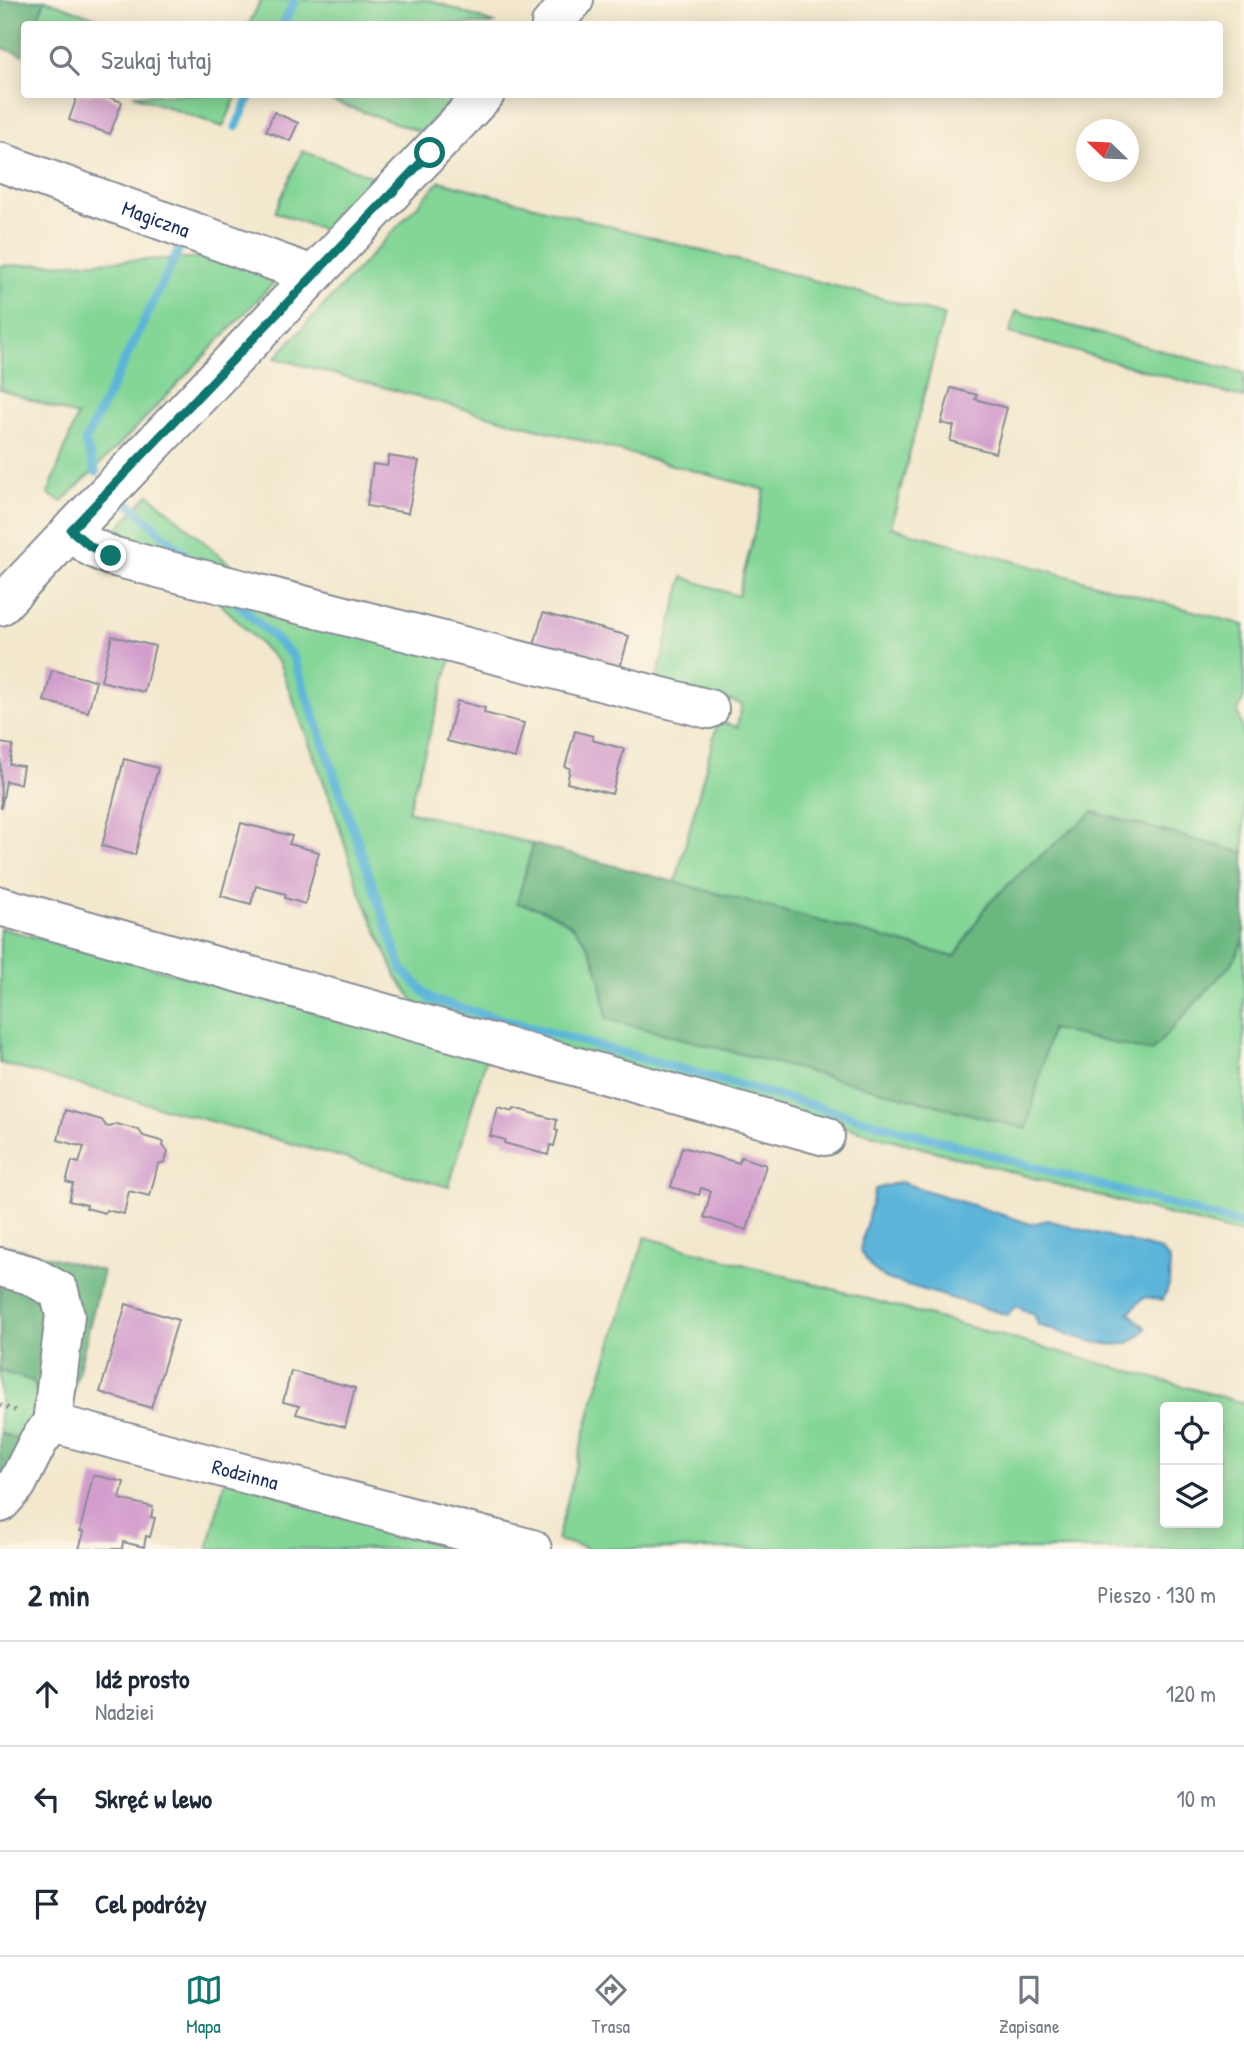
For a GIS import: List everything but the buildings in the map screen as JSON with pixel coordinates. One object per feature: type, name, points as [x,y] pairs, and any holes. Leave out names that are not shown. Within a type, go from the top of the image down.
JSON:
[{"type":"street","points":[[554,21],[574,0]]},
{"type":"street","points":[[0,606],[481,98]]},
{"type":"street","name":"Magiczna","points":[[0,162],[313,275]]},
{"type":"street","points":[[71,530],[91,547],[111,556],[709,709]]},
{"type":"street","points":[[0,906],[825,1136]]},
{"type":"street","points":[[0,1267],[30,1275],[59,1291],[65,1315],[52,1423],[38,1442],[18,1484],[0,1503]]},
{"type":"street","name":"Rodzinna","points":[[52,1423],[532,1549]]},
{"type":"green space","points":[[0,0],[45,0],[36,21],[21,21],[21,54],[0,47]]},
{"type":"green space","points":[[45,0],[105,21],[36,21]]},
{"type":"green space","points":[[261,0],[430,0],[488,21],[250,21]]},
{"type":"green space","points":[[141,98],[235,98],[223,127]]},
{"type":"green space","points":[[324,98],[454,98],[421,132]]},
{"type":"green space","points":[[302,151],[377,178],[326,231],[275,212]]},
{"type":"green space","points":[[440,181],[944,315],[891,527],[1244,625],[1244,698],[1238,711],[1244,736],[1244,853],[1093,812],[986,906],[955,957],[675,884],[718,721],[737,727],[742,704],[656,681],[683,577],[738,596],[765,490],[275,358]]},
{"type":"green space","points":[[235,256],[283,273],[62,502],[48,494],[77,416],[0,389],[0,266]]},
{"type":"green space","points":[[1016,311],[1244,373],[1244,398],[1010,333]]},
{"type":"green space","points":[[149,494],[241,574],[107,540]]},
{"type":"green space","points":[[208,591],[452,655],[408,811],[533,844],[517,902],[555,915],[569,923],[580,934],[588,945],[599,973],[607,1019],[1051,1029],[1233,962],[1244,938],[1244,1235],[423,1013],[397,978],[360,892],[332,804],[279,663]]},
{"type":"green space","points":[[1093,812],[1244,853],[1244,939],[1233,962],[1151,1052],[1051,1029],[1027,1129],[607,1019],[599,974],[588,946],[579,934],[568,923],[550,913],[517,903],[533,844],[955,957],[986,906]]},
{"type":"green space","points":[[0,928],[487,1055],[449,1187],[0,1063]]},
{"type":"green space","points":[[645,1237],[1244,1403],[1244,1549],[591,1549],[557,1540],[592,1405]]},
{"type":"green space","points":[[0,1244],[103,1271],[69,1409],[43,1405],[33,1381],[0,1371]]},
{"type":"green space","points":[[0,1371],[33,1381],[43,1405],[26,1442],[0,1433]]},
{"type":"green space","points":[[0,1433],[26,1442],[0,1486]]},
{"type":"green space","points":[[225,1479],[492,1549],[208,1549]]},
{"type":"water","points":[[900,1182],[1031,1224],[1047,1220],[1160,1250],[1170,1260],[1169,1285],[1163,1300],[1144,1297],[1129,1313],[1146,1328],[1131,1342],[1114,1345],[1081,1339],[1038,1325],[1034,1314],[1015,1306],[1008,1315],[884,1278],[871,1267],[860,1250],[875,1189]]},
{"type":"waterway","points":[[284,21],[295,0]]},
{"type":"waterway","points":[[236,127],[249,98]]},
{"type":"waterway","points":[[96,472],[85,442],[180,247]]},
{"type":"waterway","points":[[130,504],[193,562]]},
{"type":"waterway","points":[[237,603],[293,656],[402,969],[432,1000],[1244,1225]]},
{"type":"route","points":[[111,556],[91,547],[71,530],[430,153]]}]
